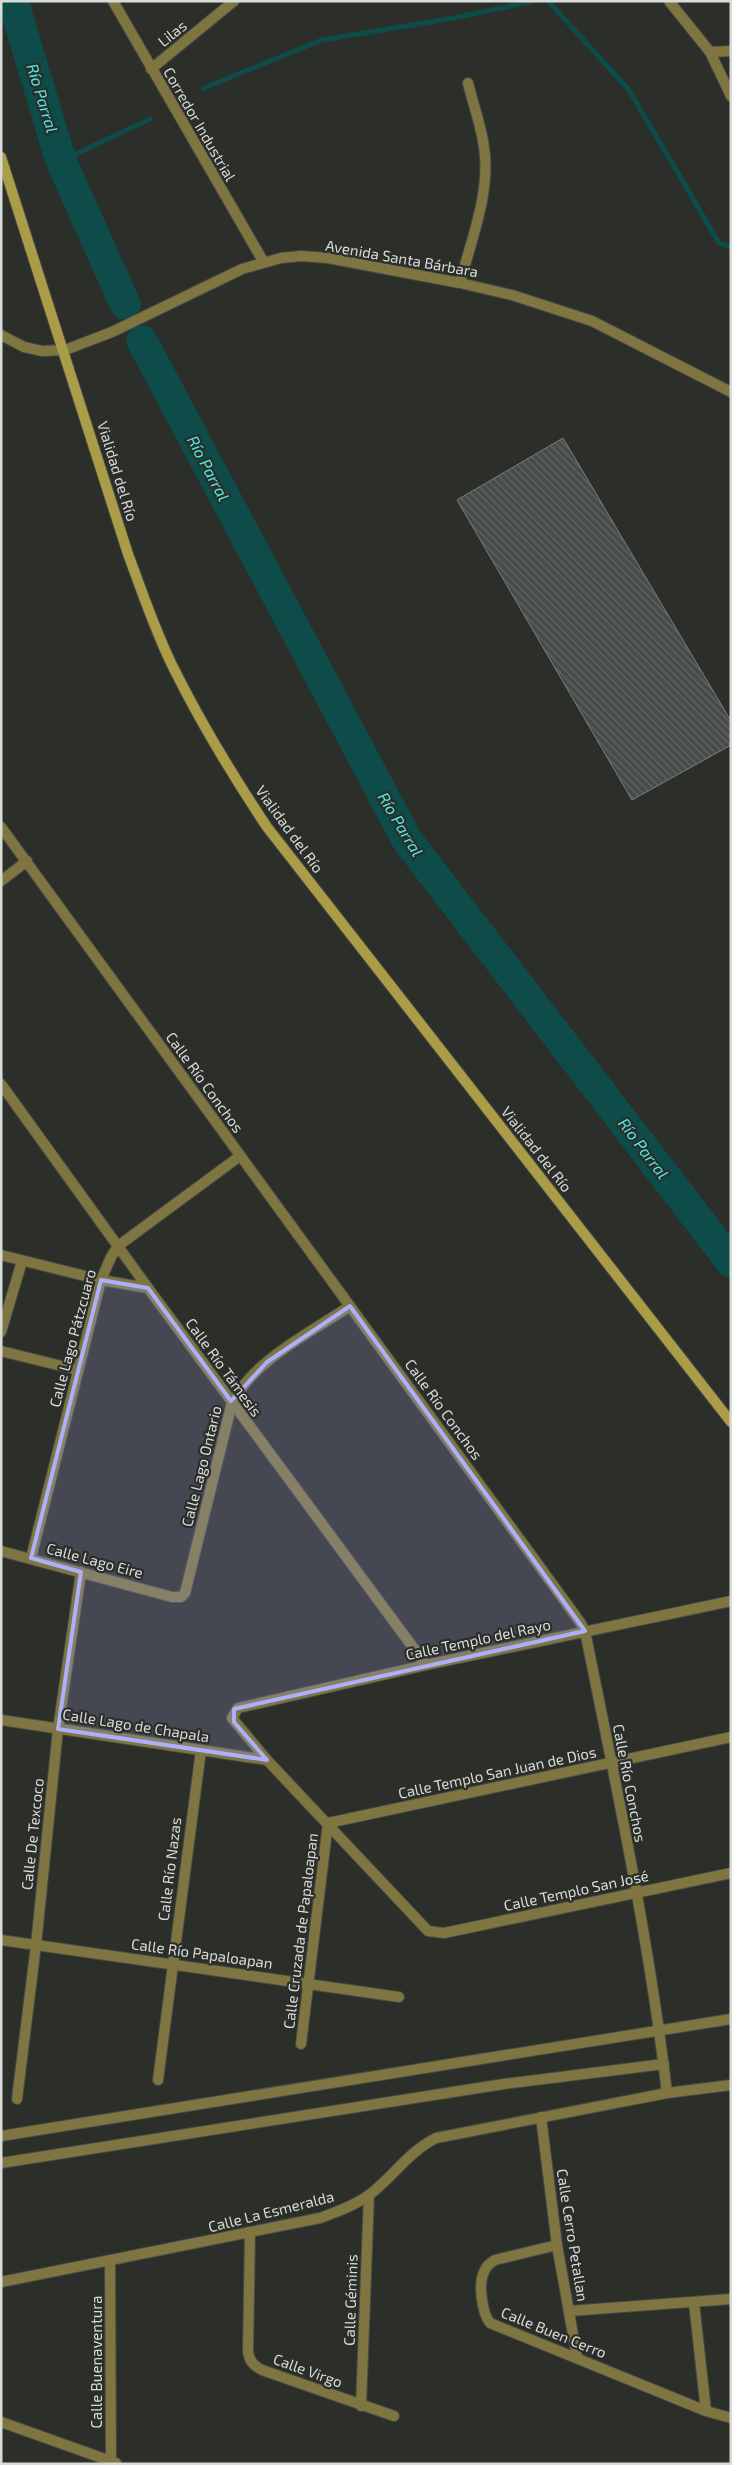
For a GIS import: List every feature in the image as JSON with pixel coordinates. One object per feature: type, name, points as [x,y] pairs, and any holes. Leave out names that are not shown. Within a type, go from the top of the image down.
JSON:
[{"type":"main road","name":"Vialidad del Río","points":[[1,157],[65,350],[128,554],[151,616],[174,670],[230,771],[306,879],[731,1422]]},
{"type":"street","name":"Corredor Industrial","points":[[112,1],[263,261]]},
{"type":"street","name":"Lilas","points":[[151,69],[234,1]]},
{"type":"street","points":[[668,1],[710,52],[731,96]]},
{"type":"street","points":[[710,52],[731,51]]},
{"type":"street","points":[[460,283],[482,196],[486,172],[484,146],[468,83]]},
{"type":"street","name":"Avenida Santa Bárbara","points":[[1,335],[24,347],[42,351],[65,350],[112,332],[263,261],[301,256],[328,258],[460,283],[512,295],[592,321],[731,392]]},
{"type":"street","name":"Calle Río Conchos","points":[[1,826],[569,1606],[585,1632],[612,1762],[635,1893],[649,1959],[668,2093]]},
{"type":"street","points":[[1,882],[27,861]]},
{"type":"street","name":"Calle Río Támesis","points":[[1,1084],[232,1403],[426,1665]]},
{"type":"street","name":"Calle Lago Pátzcuaro","points":[[31,1558],[101,1280],[111,1257],[118,1246],[240,1156]]},
{"type":"street","points":[[1,1255],[101,1280],[148,1288]]},
{"type":"street","points":[[1,1332],[22,1260]]},
{"type":"street","name":"Calle Lago Ontario","points":[[181,1597],[185,1593],[232,1403],[249,1377],[267,1362],[350,1306]]},
{"type":"street","points":[[1,1351],[78,1370]]},
{"type":"street","name":"Calle Lago Eire","points":[[1,1550],[172,1597],[181,1597]]},
{"type":"street","name":"Calle De Texcoco","points":[[17,2099],[36,1945],[58,1729],[80,1572]]},
{"type":"street","name":"Calle Templo del Rayo","points":[[267,1760],[234,1722],[233,1713],[238,1708],[426,1665],[731,1601]]},
{"type":"street","name":"Calle Lago de Chapala","points":[[1,1720],[267,1760]]},
{"type":"street","name":"Calle Templo San Juan de Dios","points":[[328,1823],[731,1737]]},
{"type":"street","name":"Calle Río Nazas","points":[[158,2080],[201,1750]]},
{"type":"street","points":[[267,1760],[328,1823]]},
{"type":"street","name":"Calle Templo San José","points":[[328,1823],[428,1931],[444,1932],[731,1873]]},
{"type":"street","name":"Calle Cruzada de Papaloapan","points":[[300,2044],[328,1823]]},
{"type":"street","name":"Calle Río Papaloapan","points":[[1,1940],[399,1997]]},
{"type":"street","points":[[1,2136],[731,2019]]},
{"type":"street","points":[[1,2163],[504,2084],[664,2064]]},
{"type":"street","name":"Calle La Esmeralda","points":[[1,2282],[110,2262],[320,2218],[345,2208],[369,2195],[414,2151],[436,2138],[668,2093],[731,2084]]},
{"type":"street","name":"Calle Cerro Petallan","points":[[541,2117],[558,2245],[577,2357]]},
{"type":"street","name":"Calle Géminis","points":[[361,2406],[369,2195]]},
{"type":"street","name":"Calle Virgo","points":[[250,2233],[249,2359],[253,2365],[361,2406],[394,2416]]},
{"type":"street","name":"Calle Buen Cerro","points":[[558,2245],[495,2260],[488,2265],[482,2279],[486,2319],[497,2328],[577,2357],[706,2411],[731,2418]]},
{"type":"street","name":"Calle Buenaventura","points":[[110,2262],[114,2463]]},
{"type":"street","points":[[569,2311],[731,2299]]},
{"type":"street","points":[[694,2303],[706,2411]]},
{"type":"street","points":[[1,2422],[114,2463]]},
{"type":"highlighted area","points":[[101,1280],[148,1288],[231,1401],[267,1362],[350,1306],[585,1631],[234,1709],[234,1722],[267,1760],[58,1729],[81,1572],[31,1558]]},
{"type":"building","points":[[563,438],[731,721],[731,745],[632,800],[457,500]]},
{"type":"waterway","name":"Río Parral","points":[[13,1],[61,161],[125,304]]},
{"type":"waterway","points":[[204,88],[322,40],[454,18],[533,1]]},
{"type":"waterway","points":[[548,1],[629,90],[719,243],[731,247]]},
{"type":"waterway","points":[[61,161],[150,119]]},
{"type":"waterway","name":"Río Parral","points":[[142,341],[407,840],[731,1262]]}]
